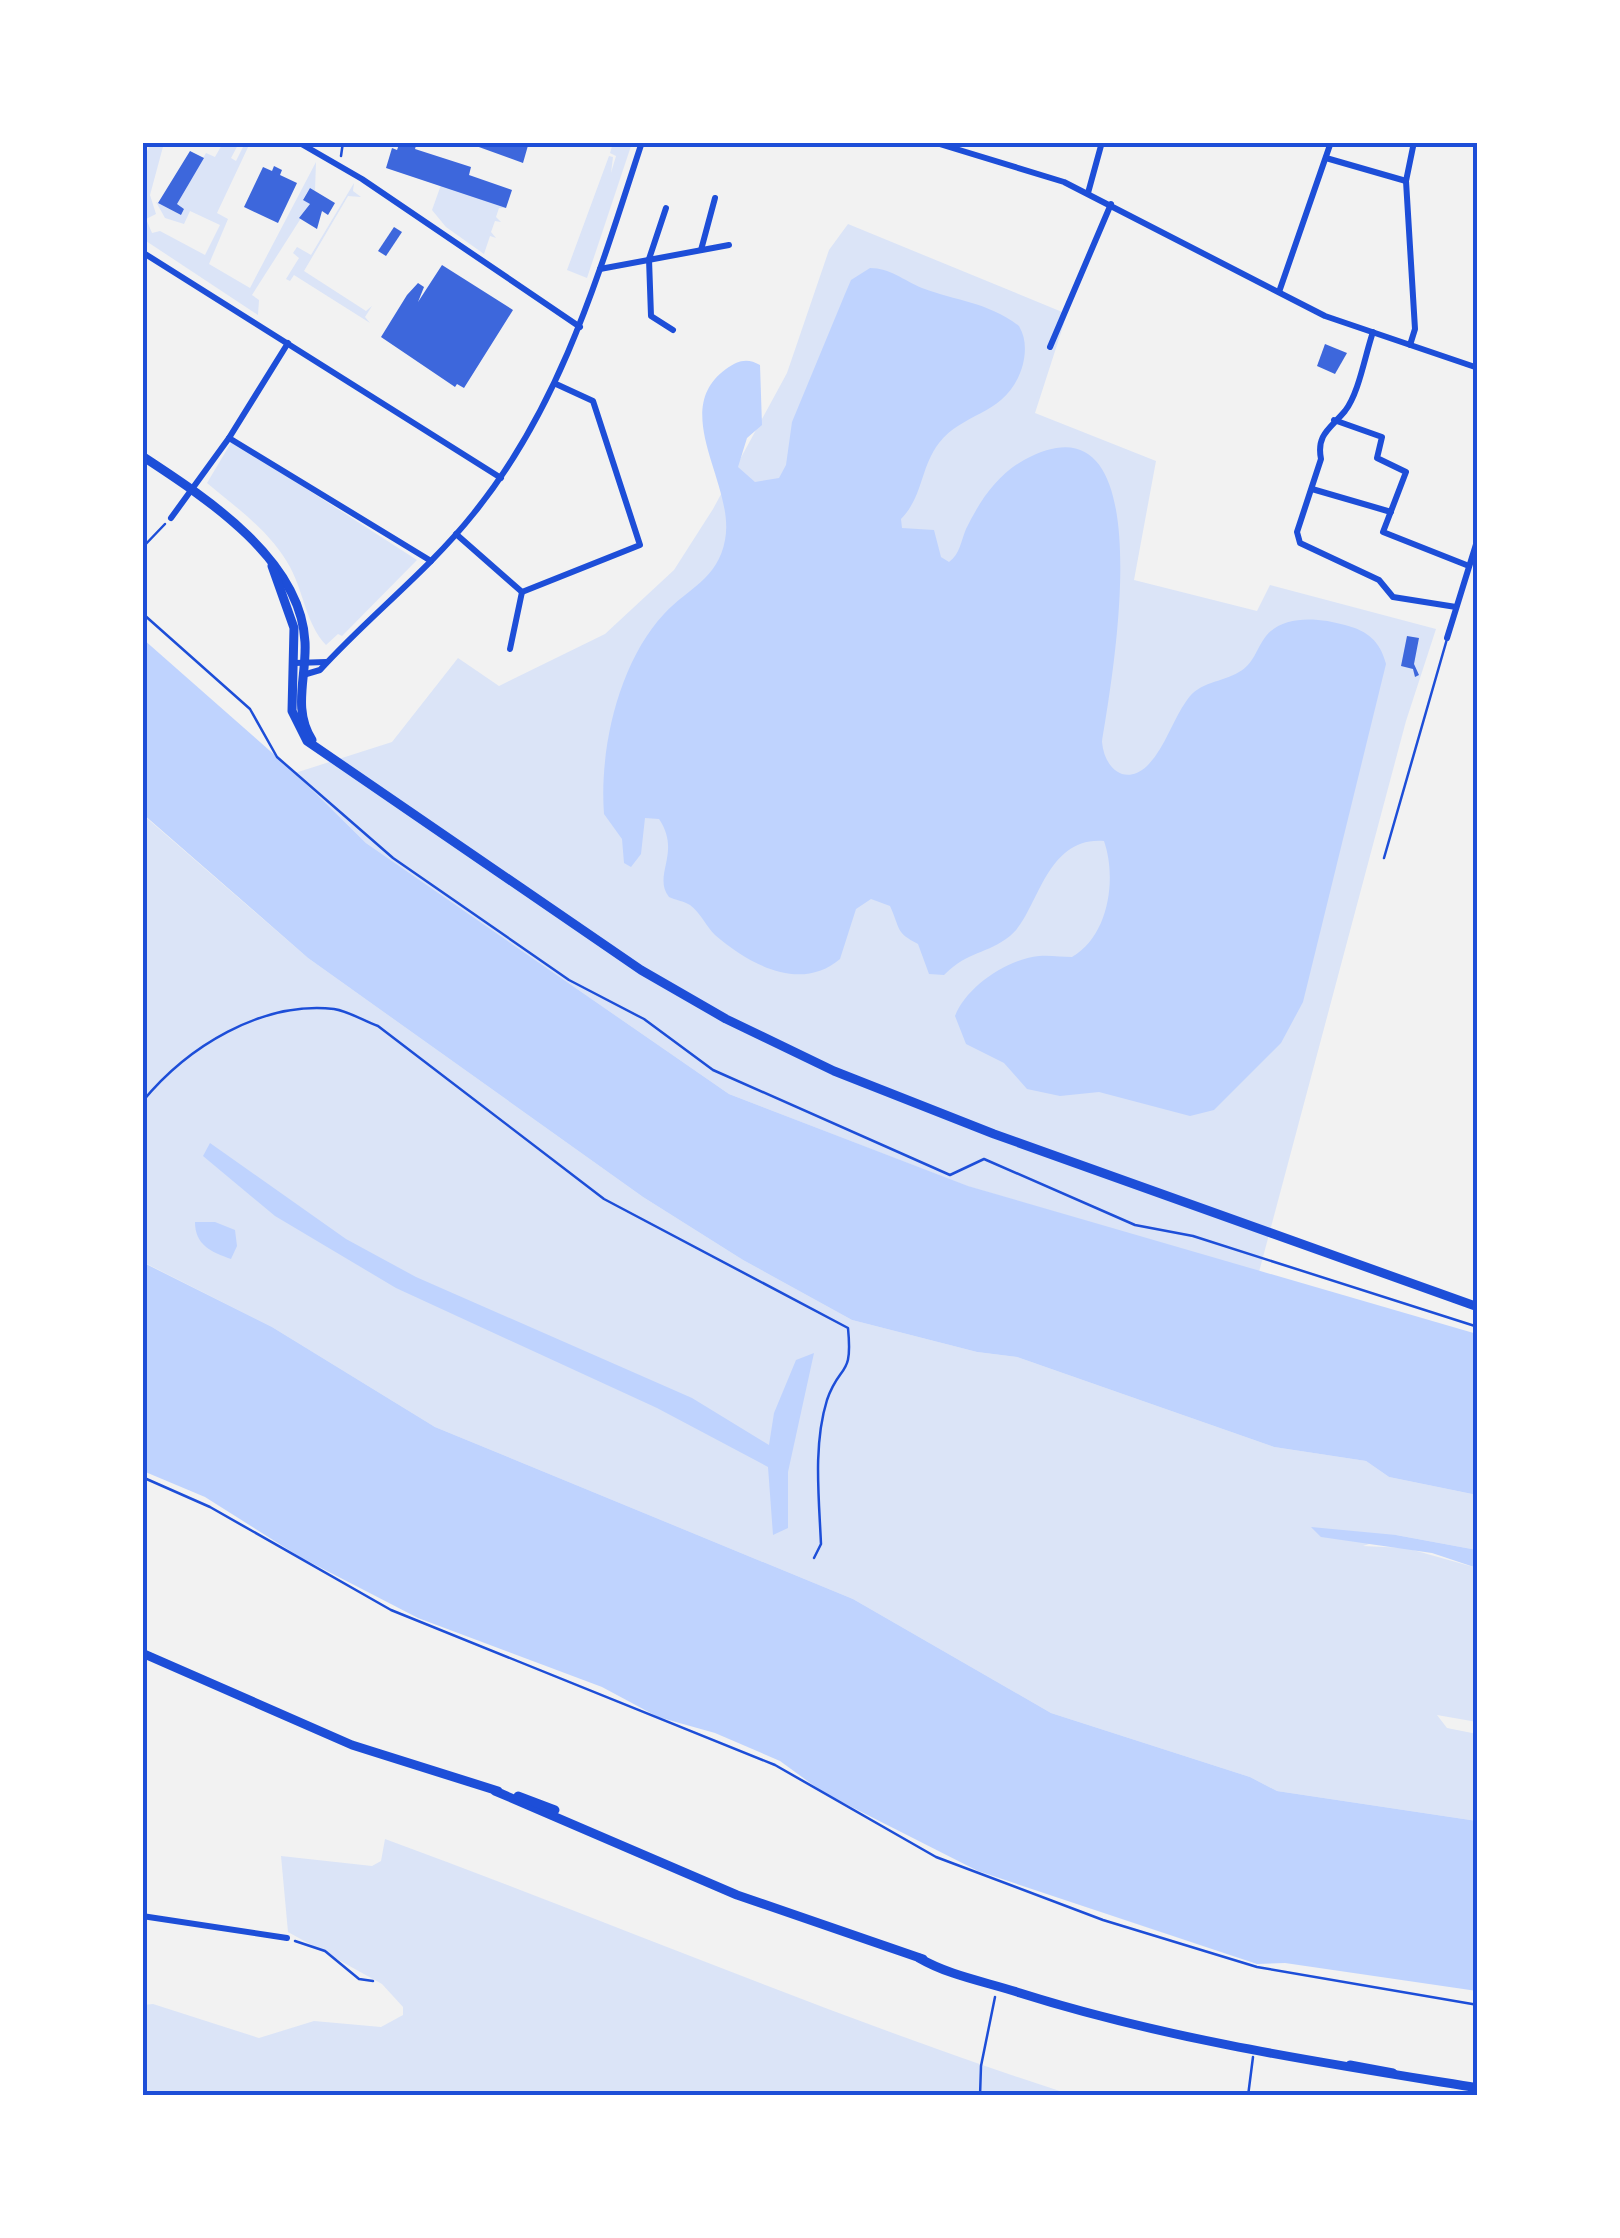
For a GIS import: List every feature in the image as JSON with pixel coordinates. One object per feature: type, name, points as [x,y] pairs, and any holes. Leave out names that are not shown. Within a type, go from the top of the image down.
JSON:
[{"type":"main road","points":[[142,456],[249,538],[295,596],[306,648],[299,670],[294,720],[307,741],[641,970],[726,1019],[834,1071],[994,1134],[1478,1307]]},
{"type":"main road","points":[[272,566],[294,628],[299,670]]},
{"type":"main road","points":[[142,1653],[352,1745],[495,1790],[584,1826],[737,1895],[998,1986],[1079,2010],[1254,2050],[1478,2088]]},
{"type":"street","points":[[298,142],[339,165],[580,327]]},
{"type":"street","points":[[299,670],[316,673],[431,561],[500,478],[556,384],[580,327],[642,142]]},
{"type":"street","points":[[933,142],[1041,174],[1088,193],[1325,316],[1478,368]]},
{"type":"street","points":[[1088,193],[1102,142]]},
{"type":"street","points":[[1278,292],[1331,142]]},
{"type":"street","points":[[1410,345],[1415,329],[1406,181],[1414,142]]},
{"type":"street","points":[[1326,158],[1406,181]]},
{"type":"street","points":[[701,250],[715,198]]},
{"type":"street","points":[[1050,347],[1111,204]]},
{"type":"street","points":[[666,208],[649,259],[651,316],[673,330]]},
{"type":"street","points":[[600,269],[621,269],[649,259],[729,245]]},
{"type":"street","points":[[142,252],[500,478]]},
{"type":"street","points":[[1372,332],[1345,411],[1333,420],[1318,448],[1321,460],[1297,532],[1300,543],[1329,553],[1348,570],[1378,580],[1393,597],[1456,607]]},
{"type":"street","points":[[171,518],[229,438],[288,343]]},
{"type":"street","points":[[522,592],[640,546],[593,402],[556,384]]},
{"type":"street","points":[[1333,420],[1382,437],[1377,458],[1406,472],[1383,532],[1469,566]]},
{"type":"street","points":[[229,438],[431,561]]},
{"type":"street","points":[[1312,489],[1390,512]]},
{"type":"street","points":[[456,534],[522,592]]},
{"type":"street","points":[[1448,638],[1478,538]]},
{"type":"street","points":[[510,649],[522,592]]},
{"type":"street","points":[[306,648],[326,662]]},
{"type":"street","points":[[142,1916],[287,1938]]},
{"type":"lane","points":[[1384,858],[1448,638]]},
{"type":"path","points":[[339,165],[343,142]]},
{"type":"path","points":[[142,548],[171,518]]},
{"type":"path","points":[[142,613],[227,684],[261,724]]},
{"type":"path","points":[[142,1102],[155,1087],[226,1032],[279,1010],[337,1009],[378,1026],[604,1199],[848,1328],[851,1361],[828,1398],[820,1443],[821,1544],[814,1558]]},
{"type":"path","points":[[142,1478],[210,1508],[391,1610],[775,1764],[936,1857],[1103,1920],[1257,1966],[1478,2006]]},
{"type":"path","points":[[287,1938],[324,1951],[359,1978],[372,1981]]},
{"type":"path","points":[[980,2096],[981,2066],[998,1986]]},
{"type":"path","points":[[1248,2096],[1254,2050]]},
{"type":"shaded area","points":[[151,143],[164,143],[150,195],[156,214],[146,219],[152,233],[160,231],[205,255],[220,225],[190,211],[184,224],[165,218],[156,202],[181,215],[184,209],[177,204],[206,153],[215,157],[223,143],[239,143],[231,158],[236,161],[245,143],[250,143],[217,213],[228,219],[209,264],[250,288],[316,162],[315,191],[310,188],[303,199],[310,204],[252,295],[259,300],[258,315],[143,239],[142,162]]},
{"type":"shaded area","points":[[613,143],[632,143],[587,278],[567,270],[609,156],[613,157],[611,173],[616,156],[610,153]]},
{"type":"shaded area","points":[[354,183],[353,191],[361,197],[348,196],[304,271],[366,311],[372,306],[365,317],[370,323],[294,275],[290,281],[286,279],[299,258],[293,253],[297,247],[311,255]]},
{"type":"shaded area","points":[[441,185],[506,208],[499,208],[496,217],[501,222],[495,221],[491,232],[496,238],[490,236],[484,254],[446,227],[432,210]]},
{"type":"shaded area","points":[[848,224],[1067,314],[1035,413],[1156,461],[1134,580],[1257,611],[1270,585],[1436,629],[1406,721],[1259,1272],[967,1186],[729,1094],[366,843],[295,773],[392,742],[458,658],[499,686],[605,634],[674,570],[713,509],[787,373],[829,250]]},
{"type":"shaded area","points":[[232,441],[417,560],[342,636],[338,634],[326,645],[314,628],[282,554],[253,521],[207,483]]},
{"type":"shaded area","points":[[142,814],[308,958],[643,1197],[743,1260],[852,1320],[977,1352],[1017,1357],[1274,1447],[1366,1461],[1389,1477],[1477,1495],[1477,1550],[1396,1535],[1363,1546],[1406,1548],[1477,1568],[1477,1722],[1437,1715],[1447,1728],[1477,1734],[1477,1821],[1277,1791],[1250,1777],[1051,1713],[853,1599],[435,1427],[272,1327],[143,1262]]},
{"type":"shaded area","points":[[385,1839],[899,2035],[1072,2095],[143,2096],[143,2005],[153,2004],[259,2038],[314,2021],[381,2027],[403,2015],[403,2007],[382,1984],[288,1932],[281,1856],[372,1866],[381,1861]]},
{"type":"water","points":[[870,268],[996,312],[1019,326],[1025,345],[1023,364],[1008,394],[939,443],[914,501],[901,519],[902,528],[934,530],[941,557],[949,562],[983,499],[1014,466],[1069,447],[1098,463],[1114,500],[1120,550],[1114,662],[1102,742],[1107,759],[1117,771],[1131,775],[1147,766],[1192,694],[1244,669],[1266,636],[1282,624],[1314,620],[1353,627],[1372,638],[1383,656],[1386,664],[1303,1002],[1281,1043],[1214,1110],[1190,1116],[1099,1092],[1060,1096],[1027,1089],[1004,1063],[966,1044],[955,1016],[978,985],[1027,958],[1072,957],[1094,935],[1102,921],[1109,888],[1104,841],[1084,843],[1068,851],[1055,863],[1010,936],[961,961],[944,975],[929,974],[918,944],[902,933],[890,906],[871,899],[856,909],[840,959],[825,969],[792,974],[775,971],[743,956],[715,935],[690,905],[669,897],[664,880],[668,842],[659,819],[645,818],[641,854],[631,867],[624,863],[622,839],[604,814],[605,762],[615,708],[648,634],[664,614],[709,574],[725,540],[722,496],[703,427],[703,406],[710,386],[738,362],[760,365],[762,425],[747,438],[738,467],[755,482],[779,478],[786,465],[792,422],[851,280]]},
{"type":"water","points":[[143,639],[295,773],[366,843],[729,1094],[968,1186],[1477,1334],[1477,1495],[1389,1477],[1366,1461],[1274,1447],[1017,1357],[977,1352],[852,1320],[743,1260],[643,1197],[308,958],[143,814]]},
{"type":"water","points":[[210,1143],[346,1239],[416,1277],[692,1398],[769,1445],[774,1413],[796,1360],[814,1353],[788,1472],[788,1528],[773,1535],[768,1467],[657,1408],[396,1288],[275,1216],[203,1156]]},
{"type":"water","points":[[195,1222],[215,1222],[235,1230],[237,1246],[231,1259],[206,1246],[198,1236]]},
{"type":"water","points":[[142,1262],[272,1327],[435,1427],[853,1599],[1051,1713],[1250,1777],[1277,1791],[1477,1821],[1477,1991],[1285,1963],[1257,1964],[978,1871],[824,1793],[780,1761],[715,1733],[658,1717],[602,1687],[418,1618],[300,1557],[205,1497],[143,1471]]},
{"type":"water","points":[[1311,1527],[1396,1535],[1477,1550],[1477,1568],[1432,1553],[1321,1537]]},
{"type":"building","points":[[400,142],[417,142],[415,149],[471,167],[469,175],[512,190],[506,208],[386,168],[392,148],[397,150]]},
{"type":"building","points":[[465,142],[504,145],[529,142],[523,163]]},
{"type":"building","points":[[190,151],[204,158],[177,204],[184,209],[181,215],[158,203]]},
{"type":"building","points":[[274,166],[282,170],[280,175],[297,183],[278,223],[244,207],[263,167],[272,171]]},
{"type":"building","points":[[310,188],[335,203],[328,215],[322,211],[317,229],[299,218],[310,204],[303,200]]},
{"type":"building","points":[[394,227],[402,232],[386,256],[378,251]]},
{"type":"building","points":[[442,265],[513,310],[464,388],[457,384],[455,387],[381,337],[407,295],[418,283],[424,287],[418,302]]},
{"type":"building","points":[[1325,344],[1347,353],[1335,374],[1317,366]]},
{"type":"building","points":[[1407,636],[1419,638],[1414,664],[1419,675],[1415,677],[1413,669],[1401,666]]}]
